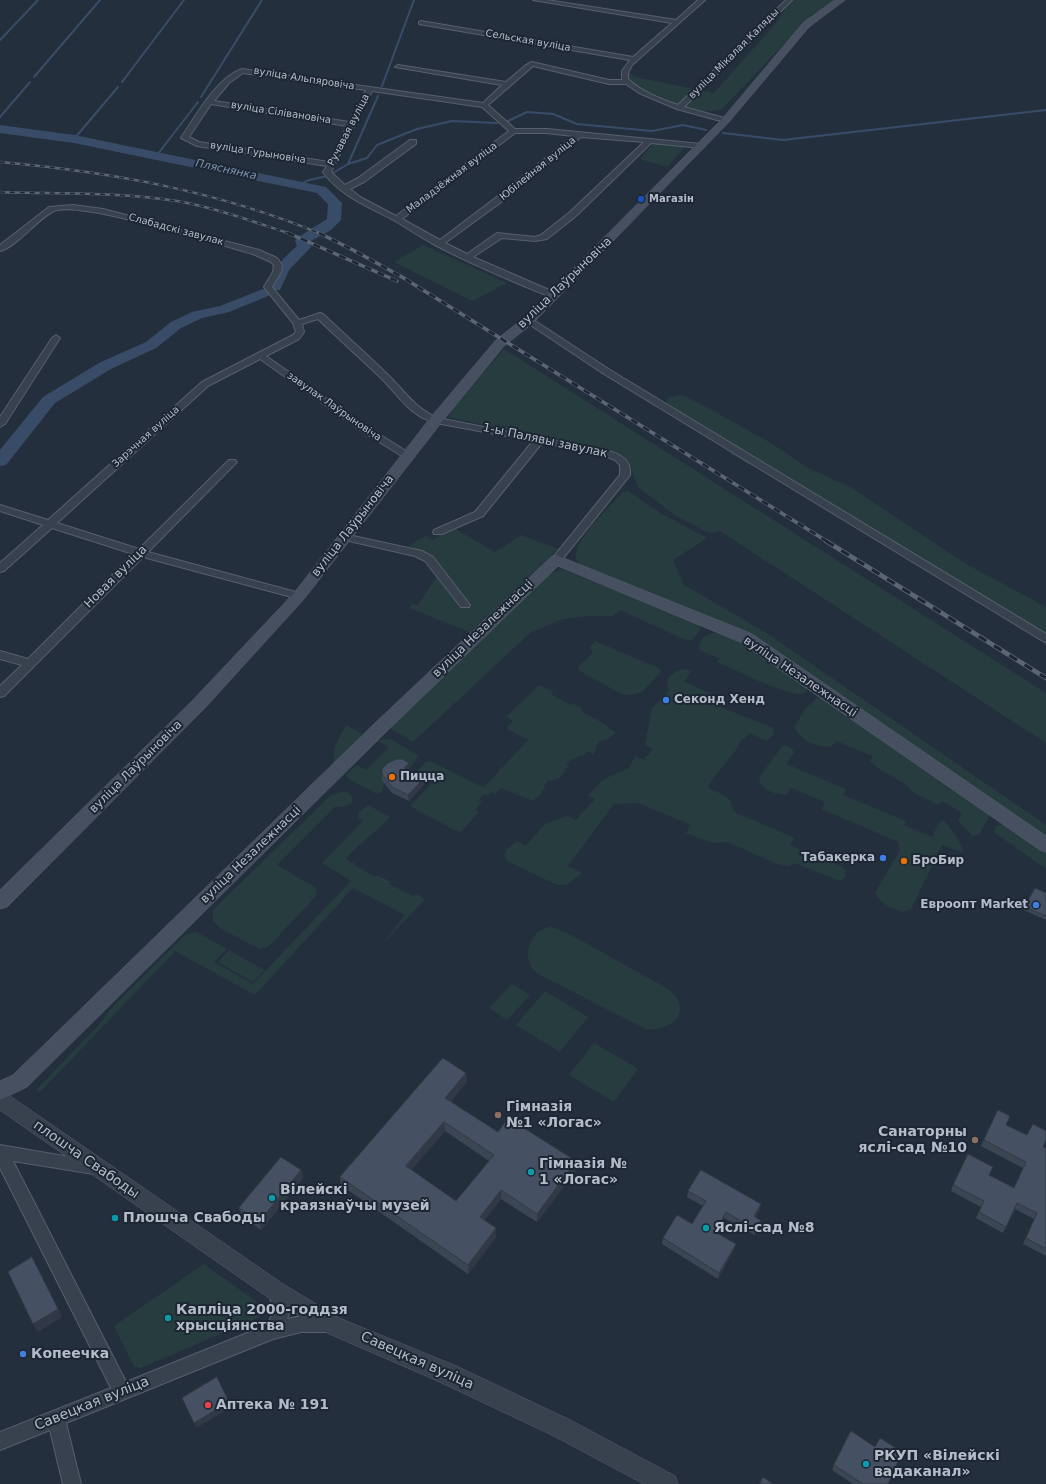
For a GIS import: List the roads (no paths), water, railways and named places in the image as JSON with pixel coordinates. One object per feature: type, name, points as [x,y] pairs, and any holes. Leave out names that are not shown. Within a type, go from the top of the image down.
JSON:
[{"type":"main road","name":"вуліца Лаўрыновіча","points":[[0,902],[198,705],[298,596],[436,420],[500,343],[529,320],[701,146],[726,120],[806,25],[841,0]]},
{"type":"main road","name":"вуліца Незалежнасці","points":[[0,1091],[20,1081],[290,818],[380,728],[556,560],[746,638],[1046,845]]},
{"type":"street","points":[[536,0],[677,22]]},
{"type":"street","points":[[702,0],[629,64],[625,71],[625,77],[628,82],[640,90],[679,108],[696,115],[726,120]]},
{"type":"street","name":"вуліца Мікалая Каляды","points":[[679,108],[789,0]]},
{"type":"street","name":"Сельская вуліца","points":[[421,23],[635,59]]},
{"type":"street","points":[[579,135],[547,131],[513,131],[484,105],[528,66],[536,64],[608,82],[628,82]]},
{"type":"street","points":[[398,67],[507,84]]},
{"type":"street","name":"вуліца Альпяровіча","points":[[210,102],[232,75],[238,72],[252,71],[484,105]]},
{"type":"street","name":"Ручавая вуліца","points":[[330,171],[370,89]]},
{"type":"street","name":"вуліца Сілівановіча","points":[[210,102],[352,125]]},
{"type":"street","name":"вуліца Гурыновіча","points":[[210,102],[185,138],[196,144],[330,171]]},
{"type":"street","name":"Маладзёжная вуліца","points":[[330,171],[356,199],[397,219],[513,131]]},
{"type":"street","name":"Юбілейная вуліца","points":[[439,244],[501,198],[579,135],[650,140],[701,146]]},
{"type":"street","points":[[468,257],[500,235],[535,239],[544,237],[573,214],[650,140]]},
{"type":"street","points":[[346,188],[361,180],[413,142]]},
{"type":"street","name":"Слабадскі завулак","points":[[0,250],[52,209],[81,207],[103,210],[256,252],[274,260],[278,265],[277,272],[268,287],[297,323]]},
{"type":"street","points":[[397,219],[439,244],[510,278],[553,295]]},
{"type":"street","points":[[297,323],[320,316],[389,381],[412,409],[436,420]]},
{"type":"street","points":[[529,320],[607,372],[1046,639]]},
{"type":"street","name":"Зарэчная вуліца","points":[[0,569],[205,384],[296,337],[300,332],[297,323]]},
{"type":"street","points":[[0,424],[56,338]]},
{"type":"street","name":"завулак Лаўрыновіча","points":[[261,356],[366,430],[408,456]]},
{"type":"street","name":"1-ы Палявы завулак","points":[[436,420],[608,453],[621,460],[626,468],[625,475],[556,560]]},
{"type":"street","points":[[438,532],[479,514],[540,439]]},
{"type":"street","name":"Новая вуліца","points":[[0,693],[232,462]]},
{"type":"street","points":[[0,508],[141,552],[298,596]]},
{"type":"street","points":[[344,538],[418,553],[429,559],[465,605]]},
{"type":"street","points":[[0,655],[29,664]]},
{"type":"street","name":"плошча Свабоды","points":[[0,1100],[276,1291],[332,1325]]},
{"type":"street","points":[[0,1152],[96,1167]]},
{"type":"street","points":[[0,1152],[122,1392]]},
{"type":"street","points":[[273,1331],[282,1311],[276,1291]]},
{"type":"street","name":"Савецкая вуліца","points":[[0,1441],[273,1331],[300,1324],[332,1325],[448,1374],[562,1428],[667,1484]]},
{"type":"street","points":[[56,1419],[72,1484]]},
{"type":"waterway","points":[[0,40],[38,0]]},
{"type":"waterway","points":[[34,77],[100,0]]},
{"type":"waterway","points":[[122,82],[184,0]]},
{"type":"waterway","points":[[201,97],[262,0]]},
{"type":"waterway","points":[[382,86],[414,0]]},
{"type":"waterway","points":[[0,117],[30,82]]},
{"type":"waterway","points":[[74,139],[118,87]]},
{"type":"waterway","points":[[348,164],[378,96]]},
{"type":"waterway","points":[[157,155],[198,102]]},
{"type":"waterway","points":[[723,133],[783,140],[1046,110]]},
{"type":"waterway","points":[[506,122],[527,112],[553,114],[577,124],[652,131],[683,125],[706,130]]},
{"type":"waterway","points":[[348,164],[367,158],[377,145],[417,129],[452,121],[497,123]]},
{"type":"waterway","name":"Пляснянка","points":[[0,129],[74,139],[321,190],[335,203],[334,220],[326,227],[302,241],[304,247],[282,269],[275,287]]},
{"type":"waterway","points":[[297,186],[309,180],[328,176],[348,164]]},
{"type":"waterway","name":"Пляснянка","points":[[0,461],[49,400],[105,366],[151,345],[176,325],[197,315],[224,309],[263,293]]},
{"type":"railway","points":[[0,162],[82,171],[164,186],[243,206],[321,234]]},
{"type":"railway","points":[[0,192],[133,196],[177,201],[221,211],[288,233]]},
{"type":"railway","points":[[288,233],[397,281]]},
{"type":"railway","points":[[321,234],[402,277],[828,542]]},
{"type":"railway","points":[[826,541],[1046,678]]},
{"type":"place","name":"Магазін","points":[[641,199]]},
{"type":"place","name":"Секонд Хенд","points":[[666,700]]},
{"type":"place","name":"Пицца","points":[[392,777]]},
{"type":"place","name":"Табакерка","points":[[883,858]]},
{"type":"place","name":"БроБир","points":[[904,861]]},
{"type":"place","name":"Евроопт Market","points":[[1036,905]]},
{"type":"place","name":"Гімназія №1 «Логас»","points":[[498,1115]]},
{"type":"place","name":"Санаторны яслі-сад №10","points":[[975,1140]]},
{"type":"place","name":"Гімназія № 1 «Логас»","points":[[531,1172]]},
{"type":"place","name":"Вілейскі краязнаўчы музей","points":[[272,1198]]},
{"type":"place","name":"Плошча Свабоды","points":[[115,1218]]},
{"type":"place","name":"Яслі-сад №8","points":[[706,1228]]},
{"type":"place","name":"Капліца 2000-годдзя хрысціянства","points":[[168,1318]]},
{"type":"place","name":"Копеечка","points":[[23,1354]]},
{"type":"place","name":"Аптека № 191","points":[[208,1405]]},
{"type":"place","name":"РКУП «Вілейскі вадаканал»","points":[[866,1464]]}]
